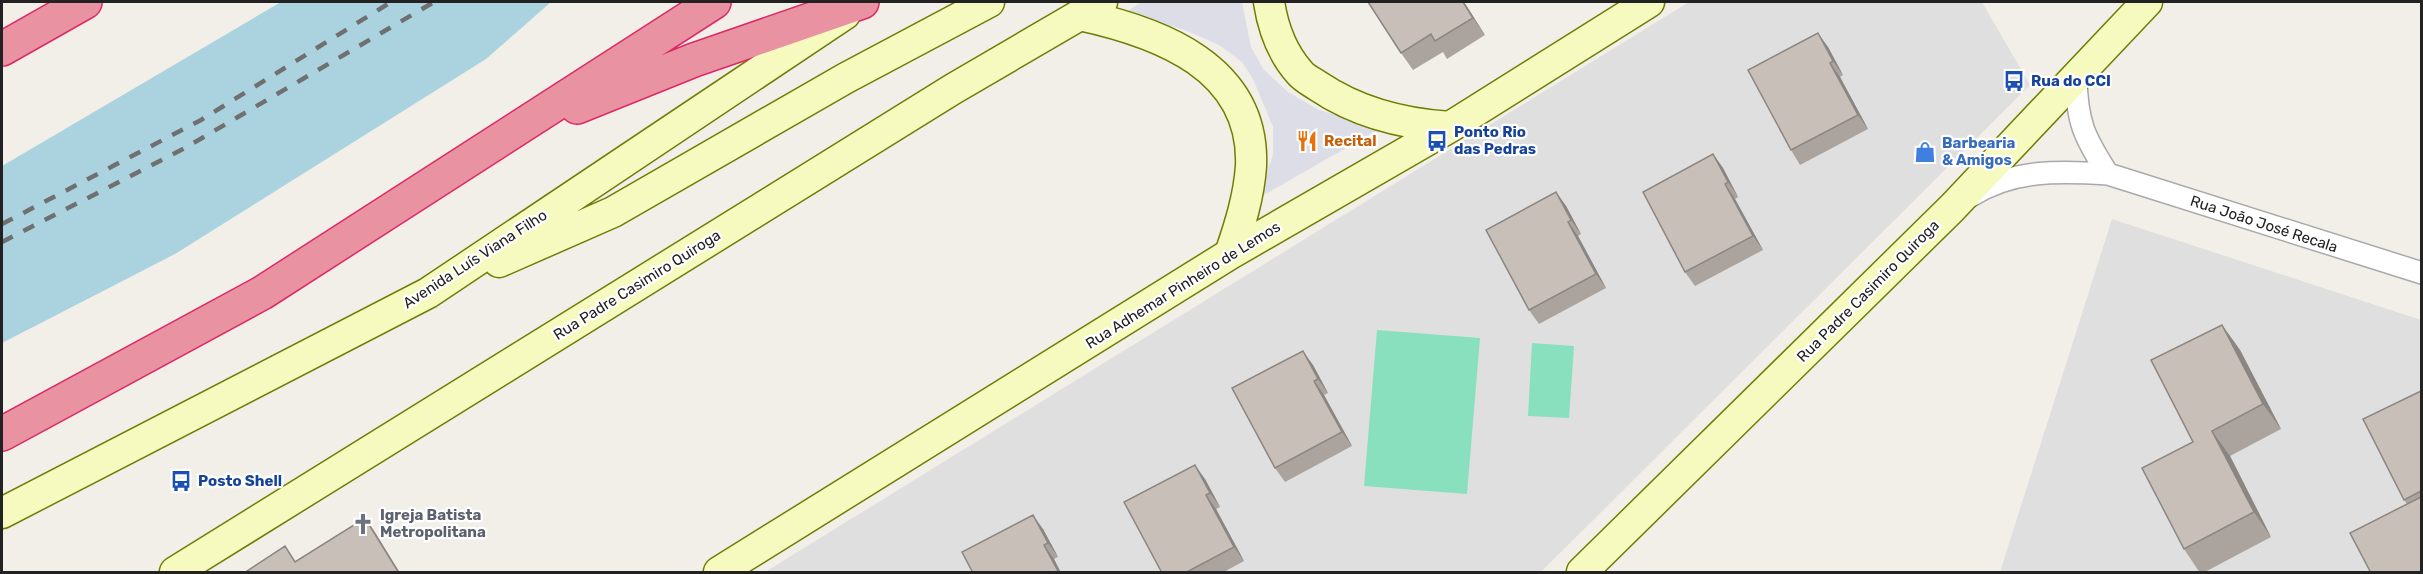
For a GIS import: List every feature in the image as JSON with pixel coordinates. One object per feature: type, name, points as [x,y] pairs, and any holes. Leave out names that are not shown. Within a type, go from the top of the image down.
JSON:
[{"type":"highway","points":[[2,49],[85,2]]},
{"type":"highway","points":[[2,434],[106,380],[262,293],[714,2]]},
{"type":"highway","points":[[509,134],[694,60],[863,2]]},
{"type":"street","name":"Avenida Luís Viana Filho","points":[[2,513],[428,293],[863,2]]},
{"type":"street","points":[[428,293],[613,212],[846,78],[989,2]]},
{"type":"street","points":[[1269,2],[1272,21],[1282,49],[1301,75],[1328,93],[1359,108],[1391,119],[1450,127]]},
{"type":"street","name":"Rua Adhemar Pinheiro de Lemos","points":[[719,573],[1230,254],[1450,127],[1649,2]]},
{"type":"street","name":"Rua Padre Casimiro Quiroga","points":[[1582,573],[1952,208],[2147,2]]},
{"type":"street","points":[[1091,8],[1163,39],[1187,52],[1210,70],[1230,91],[1243,116],[1250,141],[1251,165],[1247,198],[1230,254]]},
{"type":"street","name":"Rua Padre Casimiro Quiroga","points":[[175,573],[953,89],[1091,8]]},
{"type":"street","points":[[2076,78],[2077,109],[2083,130],[2108,174]]},
{"type":"street","name":"Rua João José Recala","points":[[1952,208],[1986,186],[2010,178],[2039,172],[2067,171],[2108,174],[2421,273]]},
{"type":"shaded area","points":[[1142,2],[1242,2],[1251,47],[1264,70],[1288,92],[1319,110],[1381,128],[1257,199],[1273,155],[1273,127],[1253,79],[1242,62],[1219,45],[1185,30],[1124,13]]},
{"type":"shaded area","points":[[1689,2],[1982,2],[2030,85],[1541,572],[765,572]]},
{"type":"shaded area","points":[[2112,219],[2421,320],[2421,572],[2000,572]]},
{"type":"green space","points":[[1377,330],[1480,338],[1467,494],[1364,486]]},
{"type":"green space","points":[[1532,343],[1574,346],[1569,418],[1528,416]]},
{"type":"water","points":[[281,2],[551,2],[486,59],[175,254],[2,343],[2,166]]},
{"type":"building","points":[[1368,2],[1463,2],[1473,18],[1435,41],[1431,34],[1401,53]]},
{"type":"building","points":[[1818,33],[1833,61],[1830,63],[1858,115],[1791,150],[1748,70]]},
{"type":"building","points":[[1713,154],[1728,182],[1725,184],[1753,236],[1685,272],[1643,192]]},
{"type":"building","points":[[1556,192],[1571,220],[1568,222],[1596,274],[1529,310],[1486,230]]},
{"type":"building","points":[[2222,325],[2263,404],[2212,431],[2254,512],[2184,549],[2142,468],[2193,442],[2151,360]]},
{"type":"building","points":[[1303,351],[1318,379],[1314,381],[1342,432],[1275,468],[1232,388]]},
{"type":"building","points":[[2421,391],[2421,491],[2404,500],[2363,419]]},
{"type":"building","points":[[1195,465],[1210,493],[1206,495],[1234,547],[1185,573],[1162,573],[1124,502]]},
{"type":"building","points":[[2421,497],[2421,573],[2371,573],[2350,533]]},
{"type":"building","points":[[1033,515],[1048,543],[1044,545],[1059,573],[973,573],[962,552]]},
{"type":"building","points":[[365,518],[399,573],[244,573],[285,546],[295,562]]},
{"type":"railway","points":[[2,224],[201,120],[391,2]]},
{"type":"railway","points":[[2,242],[185,148],[434,2]]},
{"type":"place","name":"Rua do CCI","points":[[2014,81]]},
{"type":"place","name":"Recital","points":[[1307,141]]},
{"type":"place","name":"Ponto Rio das Pedras","points":[[1437,141]]},
{"type":"place","name":"Barbearia & Amigos","points":[[1925,152]]},
{"type":"place","name":"Posto Shell","points":[[181,481]]},
{"type":"place","name":"Igreja Batista Metropolitana","points":[[363,524]]}]
